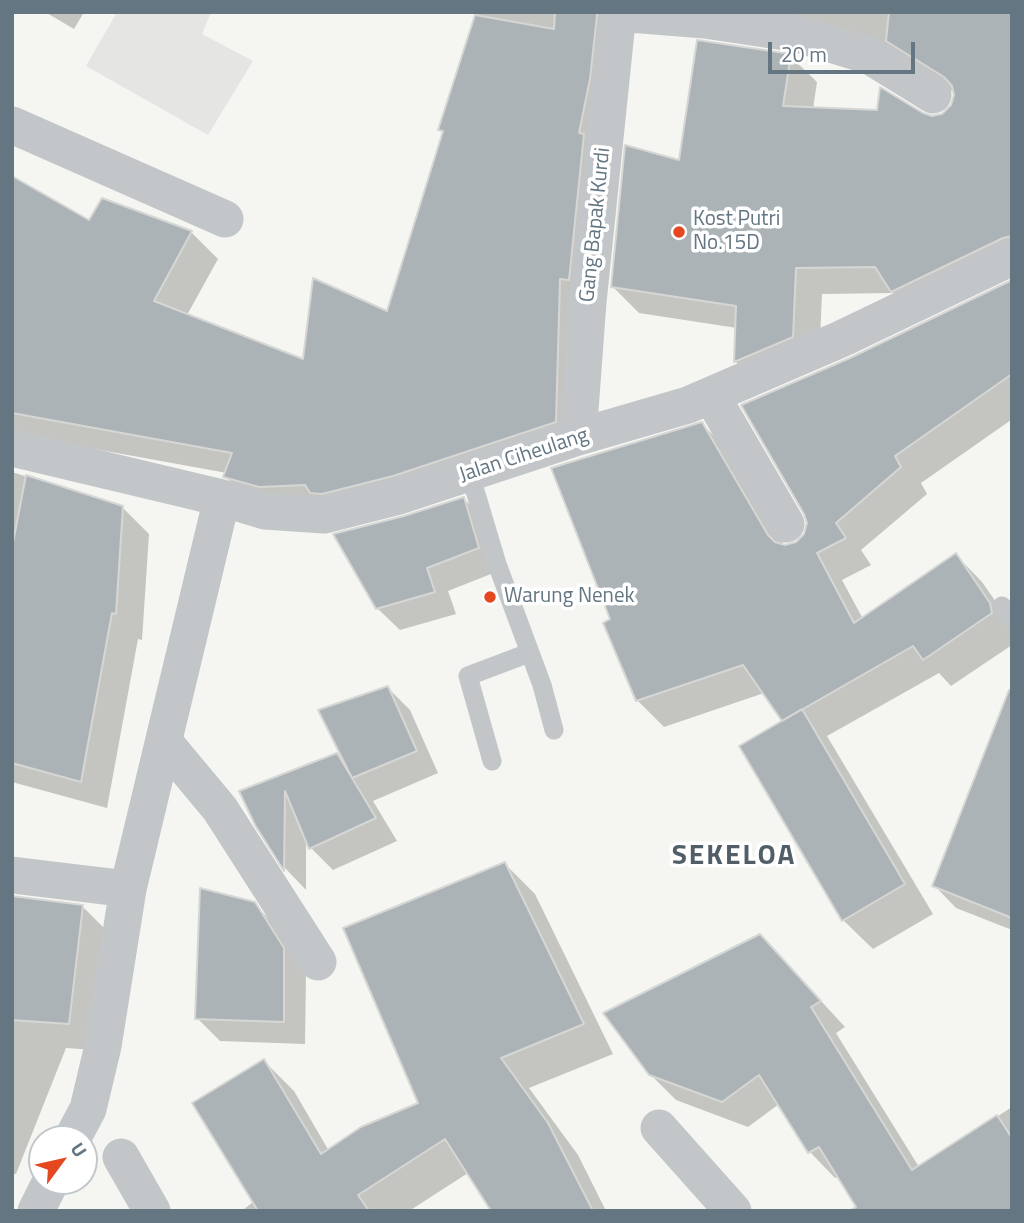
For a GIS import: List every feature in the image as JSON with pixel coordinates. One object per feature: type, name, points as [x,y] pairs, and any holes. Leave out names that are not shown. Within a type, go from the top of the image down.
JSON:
[{"type":"street","points":[[617,13],[705,20],[798,34],[870,57],[933,94]]},
{"type":"street","name":"Gang Bapak Kurdi","points":[[578,437],[587,302],[617,13]]},
{"type":"street","points":[[12,125],[225,219]]},
{"type":"street","name":"Jalan Ciheulang","points":[[12,449],[222,498],[265,511],[324,515],[399,496],[578,437],[688,405],[841,339],[1012,257]]},
{"type":"street","points":[[711,395],[786,524]]},
{"type":"street","points":[[79,1125],[88,1109],[103,1046],[128,889],[222,498]]},
{"type":"street","points":[[165,743],[219,809],[318,962]]},
{"type":"street","points":[[12,875],[128,889]]},
{"type":"street","points":[[659,1128],[733,1211]]},
{"type":"street","points":[[121,1157],[152,1211]]},
{"type":"street","points":[[36,1211],[44,1195]]},
{"type":"lane","points":[[470,474],[497,564],[542,685],[554,730]]},
{"type":"lane","points":[[492,761],[468,676],[529,653]]},
{"type":"shaded area","points":[[117,12],[211,12],[202,34],[253,61],[208,135],[86,66]]},
{"type":"building","points":[[555,12],[596,12],[597,15],[590,79],[579,133],[584,134],[569,280],[560,279],[556,422],[393,476],[322,494],[310,493],[305,485],[259,487],[223,477],[232,453],[12,413],[12,176],[89,220],[102,198],[192,231],[154,301],[303,359],[313,278],[387,311],[443,131],[438,130],[475,15],[554,29]]},
{"type":"building","points":[[889,12],[1012,12],[1012,236],[891,292],[875,267],[796,268],[793,337],[734,362],[736,306],[611,287],[625,145],[679,160],[697,40],[791,54],[783,106],[877,110],[880,87],[923,113],[932,116],[942,114],[951,105],[954,95],[952,86],[944,77],[886,41]]},
{"type":"building","points":[[1012,280],[1012,374],[895,456],[901,467],[836,523],[846,538],[817,553],[854,623],[956,553],[990,603],[992,613],[923,660],[913,646],[782,721],[743,665],[636,701],[603,623],[610,619],[551,468],[702,422],[768,535],[775,542],[785,545],[796,542],[804,534],[807,523],[804,514],[741,405],[850,358]]},
{"type":"building","points":[[26,475],[123,506],[116,614],[112,613],[81,782],[12,763],[12,548]]},
{"type":"building","points":[[464,497],[479,548],[427,568],[435,592],[376,609],[333,534]]},
{"type":"building","points":[[388,686],[417,751],[352,778],[318,710]]},
{"type":"building","points":[[1009,690],[1012,690],[1012,918],[932,886]]},
{"type":"building","points":[[802,709],[905,884],[842,921],[739,746]]},
{"type":"building","points":[[337,753],[376,818],[309,849],[285,791],[284,871],[255,825],[239,791]]},
{"type":"building","points":[[505,862],[584,1024],[501,1058],[548,1123],[593,1211],[491,1211],[445,1139],[358,1195],[369,1211],[258,1211],[192,1103],[264,1059],[321,1154],[361,1127],[418,1103],[343,928]]},
{"type":"building","points":[[200,888],[255,902],[284,948],[284,1022],[195,1019]]},
{"type":"building","points":[[12,896],[83,905],[69,1024],[12,1020]]},
{"type":"building","points":[[760,934],[821,1001],[811,1007],[912,1170],[997,1115],[1012,1138],[1012,1211],[849,1211],[856,1207],[819,1147],[808,1153],[759,1075],[722,1102],[649,1075],[603,1013]]},
{"type":"place","name":"Kost Putri No.15D","points":[[679,232]]},
{"type":"place","name":"Warung Nenek","points":[[490,597]]},
{"type":"district","name":"SEKELOA","points":[[734,857]]}]
